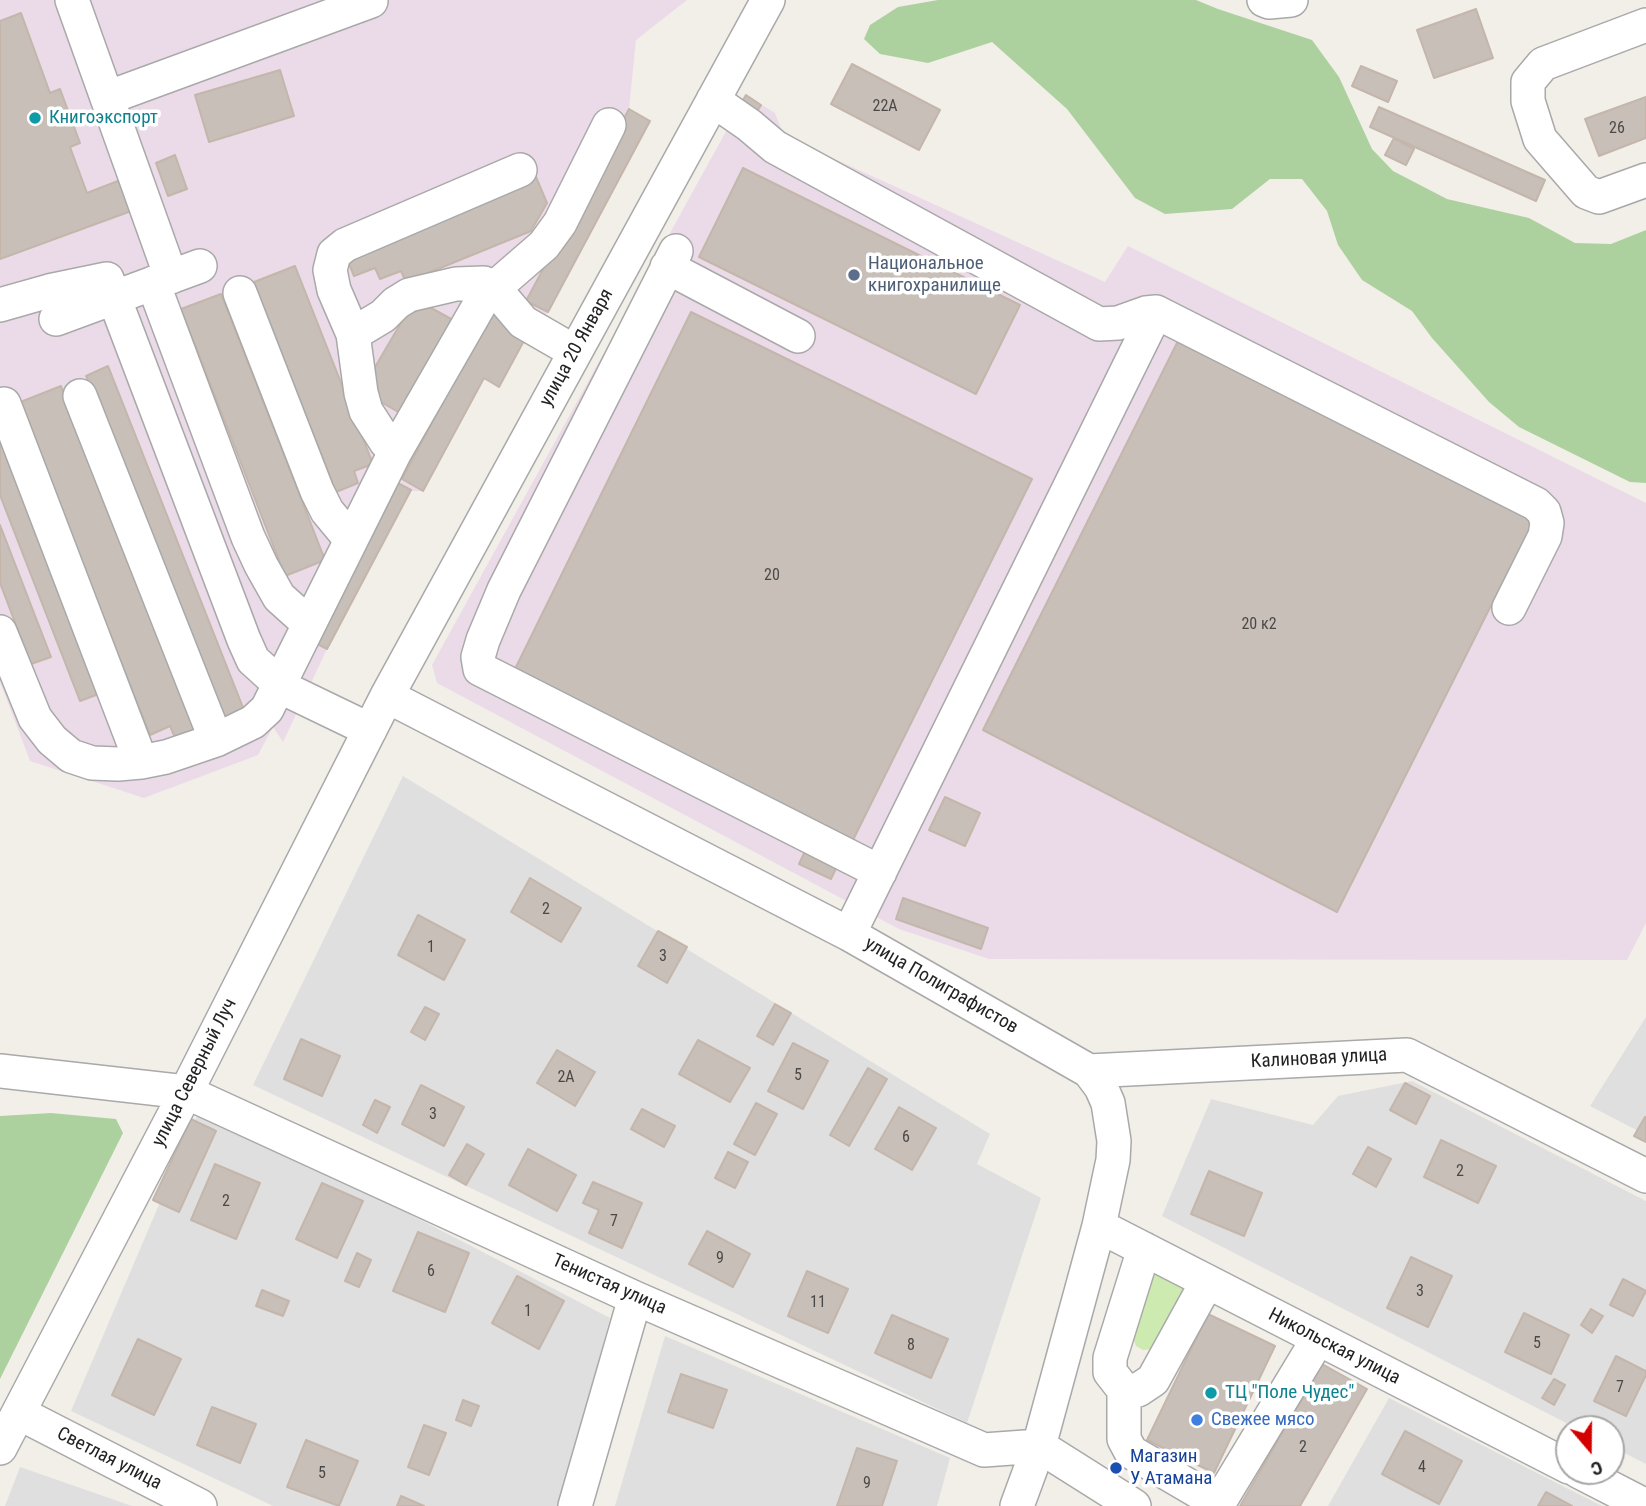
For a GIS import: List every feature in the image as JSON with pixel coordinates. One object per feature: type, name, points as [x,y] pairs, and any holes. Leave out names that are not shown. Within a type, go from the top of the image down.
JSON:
[{"type":"street","points":[[72,0],[174,276],[257,556],[279,597],[309,624]]},
{"type":"street","name":"улица 20 Января","points":[[387,696],[768,0]]},
{"type":"street","points":[[1264,0],[1291,0]]},
{"type":"street","points":[[107,99],[371,1]]},
{"type":"street","points":[[1646,25],[1543,64],[1528,82],[1528,101],[1540,139],[1586,192],[1599,197],[1646,180]]},
{"type":"street","points":[[713,100],[775,147],[1099,324],[1118,323],[1156,312],[1536,504],[1544,512],[1547,523],[1545,536],[1509,608]]},
{"type":"street","points":[[0,632],[35,718],[52,740],[71,756],[92,763],[118,765],[141,762],[166,757],[216,740],[253,722],[267,709],[395,452],[484,297],[544,245],[561,223],[609,125]]},
{"type":"street","points":[[395,452],[380,435],[366,411],[353,334],[334,290],[330,270],[334,254],[345,245],[520,170]]},
{"type":"street","points":[[799,336],[671,259],[504,590],[478,657],[480,669],[880,872]]},
{"type":"street","points":[[56,319],[174,276]]},
{"type":"street","points":[[0,305],[49,290],[107,279],[253,660],[279,684],[304,699],[370,730]]},
{"type":"street","points":[[353,334],[383,316],[396,303],[419,292],[456,284],[484,283],[495,289],[523,322],[575,352]]},
{"type":"street","points":[[240,293],[322,501],[351,540]]},
{"type":"street","points":[[849,934],[1156,312]]},
{"type":"street","points":[[80,396],[216,740]]},
{"type":"street","points":[[4,404],[141,762]]},
{"type":"street","name":"улица Северный Луч","points":[[0,1448],[186,1092],[387,696]]},
{"type":"street","name":"улица Полиграфистов","points":[[387,696],[849,934],[1089,1071],[1108,1102],[1114,1141],[1113,1160],[1099,1226],[1039,1447],[1017,1506]]},
{"type":"street","name":"Калиновая улица","points":[[1089,1071],[1407,1055],[1646,1176]]},
{"type":"street","name":"Тенистая улица","points":[[0,1071],[186,1092],[635,1298],[984,1450],[1039,1447]]},
{"type":"street","name":"Никольская улица","points":[[1099,1226],[1555,1459]]},
{"type":"street","points":[[1144,1249],[1110,1357],[1110,1372],[1124,1390],[1124,1439],[1131,1452],[1218,1505],[1318,1339]]},
{"type":"street","points":[[1124,1390],[1138,1390],[1153,1380],[1207,1282]]},
{"type":"street","points":[[575,1506],[635,1298]]},
{"type":"street","name":"Светлая улица","points":[[19,1413],[200,1506]]},
{"type":"street","points":[[1039,1447],[1091,1494],[1135,1506]]},
{"type":"street","points":[[1605,1485],[1646,1506]]},
{"type":"shaded area","points":[[0,0],[687,0],[636,40],[629,109],[650,121],[548,312],[526,337],[499,387],[483,379],[423,491],[411,491],[327,649],[283,742],[273,727],[258,755],[144,798],[30,761],[0,682]]},
{"type":"shaded area","points":[[746,95],[775,113],[784,136],[1105,282],[1128,246],[1646,503],[1646,923],[1627,960],[989,959],[899,929],[437,683],[432,665]]},
{"type":"shaded area","points":[[403,776],[990,1134],[977,1164],[1041,1198],[967,1423],[253,1085]]},
{"type":"shaded area","points":[[1646,1017],[1646,1135],[1590,1106]]},
{"type":"shaded area","points":[[1412,1081],[1646,1201],[1646,1464],[1625,1453],[1625,1415],[1555,1415],[1555,1417],[1162,1216],[1211,1099],[1313,1125],[1338,1096]]},
{"type":"shaded area","points":[[201,1106],[610,1318],[560,1506],[273,1506],[71,1411]]},
{"type":"shaded area","points":[[665,1336],[950,1458],[937,1506],[615,1506]]},
{"type":"shaded area","points":[[1389,1398],[1555,1482],[1555,1485],[1561,1485],[1602,1506],[1328,1506]]},
{"type":"shaded area","points":[[20,1467],[132,1506],[5,1506]]},
{"type":"green space","points":[[938,0],[1196,0],[1312,40],[1339,77],[1372,149],[1393,171],[1447,199],[1529,218],[1575,243],[1611,244],[1646,230],[1646,483],[1630,482],[1519,427],[1489,402],[1432,338],[1412,311],[1362,280],[1338,245],[1327,211],[1302,179],[1270,179],[1232,209],[1165,214],[1135,198],[1067,109],[992,42],[928,63],[880,54],[864,39],[870,25],[898,7]]},
{"type":"green space","points":[[51,1113],[116,1119],[123,1133],[0,1379],[0,1116]]},
{"type":"green space","points":[[1156,1274],[1181,1283],[1184,1290],[1155,1349],[1143,1350],[1136,1346],[1133,1338]]},
{"type":"building","points":[[1476,9],[1493,58],[1434,78],[1417,30]]},
{"type":"building","name":"Книгоэкспорт","points":[[21,13],[50,93],[60,89],[80,143],[70,147],[87,193],[123,179],[134,210],[0,259],[0,21]]},
{"type":"building","points":[[852,64],[940,110],[919,150],[831,104]]},
{"type":"building","points":[[1361,66],[1397,81],[1388,102],[1352,86]]},
{"type":"building","points":[[280,70],[294,116],[209,142],[195,95]]},
{"type":"building","points":[[746,95],[761,105],[753,118],[738,108]]},
{"type":"building","points":[[1646,97],[1646,138],[1599,156],[1585,119]]},
{"type":"building","points":[[1379,107],[1545,180],[1536,201],[1370,127]]},
{"type":"building","points":[[629,109],[650,121],[548,312],[526,301]]},
{"type":"building","points":[[1394,138],[1414,149],[1406,165],[1385,155]]},
{"type":"building","points":[[175,155],[187,189],[168,196],[156,163]]},
{"type":"building","points":[[743,168],[1020,305],[976,394],[699,257]]},
{"type":"building","points":[[536,177],[547,203],[531,231],[406,282],[401,271],[380,279],[375,268],[354,276],[345,254]]},
{"type":"building","points":[[295,266],[373,464],[354,471],[358,483],[336,492],[254,282]]},
{"type":"building","points":[[221,294],[325,560],[285,576],[181,309]]},
{"type":"building","points":[[415,299],[453,320],[400,413],[374,398],[368,379]]},
{"type":"building","points":[[493,308],[526,337],[499,387],[484,378],[423,491],[402,479]]},
{"type":"building","points":[[691,312],[1032,479],[853,840],[513,673]]},
{"type":"building","points":[[1179,339],[1534,520],[1337,912],[983,730]]},
{"type":"building","points":[[108,366],[244,710],[221,720],[86,376]]},
{"type":"building","points":[[61,386],[197,731],[176,740],[170,726],[150,735],[18,403]]},
{"type":"building","points":[[0,424],[104,692],[80,701],[0,495]]},
{"type":"building","points":[[390,479],[411,490],[327,649],[306,638]]},
{"type":"building","points":[[0,525],[51,657],[31,664],[0,583]]},
{"type":"building","points":[[945,797],[980,813],[965,846],[929,830]]},
{"type":"building","points":[[806,849],[838,864],[831,879],[799,864]]},
{"type":"building","points":[[530,878],[581,908],[561,942],[511,912]]},
{"type":"building","points":[[903,898],[988,928],[981,949],[896,919]]},
{"type":"building","points":[[418,915],[465,940],[444,980],[398,955]]},
{"type":"building","points":[[658,931],[687,947],[667,983],[638,966]]},
{"type":"building","points":[[775,1004],[791,1013],[773,1045],[757,1036]]},
{"type":"building","points":[[425,1007],[439,1014],[425,1040],[411,1032]]},
{"type":"building","points":[[301,1039],[340,1056],[322,1096],[284,1079]]},
{"type":"building","points":[[698,1040],[750,1068],[730,1102],[679,1074]]},
{"type":"building","points":[[793,1043],[828,1061],[803,1109],[768,1091]]},
{"type":"building","points":[[557,1050],[595,1072],[575,1106],[537,1083]]},
{"type":"building","points":[[868,1068],[887,1079],[849,1146],[830,1135]]},
{"type":"building","points":[[1405,1083],[1430,1096],[1416,1124],[1390,1110]]},
{"type":"building","points":[[421,1085],[464,1107],[444,1146],[402,1124]]},
{"type":"building","points":[[375,1100],[390,1107],[377,1133],[363,1125]]},
{"type":"building","points":[[756,1103],[777,1114],[755,1155],[734,1144]]},
{"type":"building","points":[[899,1107],[936,1128],[912,1170],[875,1149]]},
{"type":"building","points":[[642,1109],[675,1126],[664,1147],[631,1129]]},
{"type":"building","points":[[1646,1118],[1646,1142],[1634,1136]]},
{"type":"building","points":[[191,1119],[216,1131],[179,1212],[153,1200]]},
{"type":"building","points":[[1441,1140],[1496,1166],[1478,1203],[1424,1177]]},
{"type":"building","points":[[467,1144],[484,1154],[466,1185],[449,1175]]},
{"type":"building","points":[[1368,1147],[1391,1159],[1376,1187],[1353,1174]]},
{"type":"building","points":[[528,1149],[576,1175],[557,1211],[509,1185]]},
{"type":"building","points":[[728,1152],[748,1162],[735,1188],[715,1178]]},
{"type":"building","points":[[215,1164],[260,1183],[236,1239],[191,1220]]},
{"type":"building","points":[[1209,1171],[1262,1193],[1244,1236],[1191,1214]]},
{"type":"building","points":[[593,1182],[642,1203],[622,1248],[589,1233],[599,1210],[583,1203]]},
{"type":"building","points":[[322,1183],[363,1201],[337,1258],[296,1239]]},
{"type":"building","points":[[707,1231],[750,1254],[733,1287],[689,1264]]},
{"type":"building","points":[[418,1232],[469,1253],[445,1312],[393,1291]]},
{"type":"building","points":[[357,1253],[371,1260],[359,1287],[345,1281]]},
{"type":"building","points":[[1411,1257],[1452,1276],[1428,1327],[1387,1308]]},
{"type":"building","points":[[807,1271],[848,1289],[828,1333],[788,1316]]},
{"type":"building","points":[[517,1276],[564,1301],[539,1349],[492,1323]]},
{"type":"building","points":[[1623,1279],[1646,1291],[1633,1316],[1610,1305]]},
{"type":"building","points":[[262,1290],[289,1301],[283,1316],[256,1306]]},
{"type":"building","points":[[1591,1309],[1603,1316],[1592,1333],[1581,1325]]},
{"type":"building","points":[[1524,1313],[1569,1335],[1551,1374],[1505,1352]]},
{"type":"building","name":"ТЦ \"Поле Чудес\"","points":[[1208,1314],[1275,1346],[1214,1473],[1147,1440]]},
{"type":"building","points":[[892,1315],[948,1339],[931,1378],[875,1353]]},
{"type":"building","points":[[138,1339],[181,1359],[154,1415],[112,1395]]},
{"type":"building","points":[[1616,1356],[1646,1371],[1626,1416],[1594,1401]]},
{"type":"building","points":[[1322,1364],[1367,1389],[1300,1506],[1240,1506]]},
{"type":"building","points":[[681,1374],[727,1390],[713,1428],[668,1412]]},
{"type":"building","points":[[1554,1379],[1565,1385],[1554,1405],[1542,1398]]},
{"type":"building","points":[[463,1400],[479,1406],[471,1426],[456,1420]]},
{"type":"building","points":[[212,1407],[256,1424],[240,1463],[197,1445]]},
{"type":"building","points":[[424,1425],[446,1433],[429,1475],[408,1467]]},
{"type":"building","points":[[1405,1431],[1462,1461],[1439,1504],[1382,1474]]},
{"type":"building","points":[[306,1440],[358,1461],[339,1506],[287,1487]]},
{"type":"building","points":[[857,1448],[897,1461],[882,1506],[837,1506]]},
{"type":"building","points":[[1546,1492],[1572,1506],[1538,1506]]},
{"type":"building","points":[[401,1496],[424,1506],[397,1506]]},
{"type":"place","name":"Книгоэкспорт","points":[[35,118]]},
{"type":"place","name":"Национальное книгохранилище","points":[[854,275]]},
{"type":"place","name":"ТЦ \"Поле Чудес\"","points":[[1211,1393]]},
{"type":"place","name":"Свежее мясо","points":[[1197,1420]]},
{"type":"place","name":"Магазин У Атамана","points":[[1116,1468]]}]
